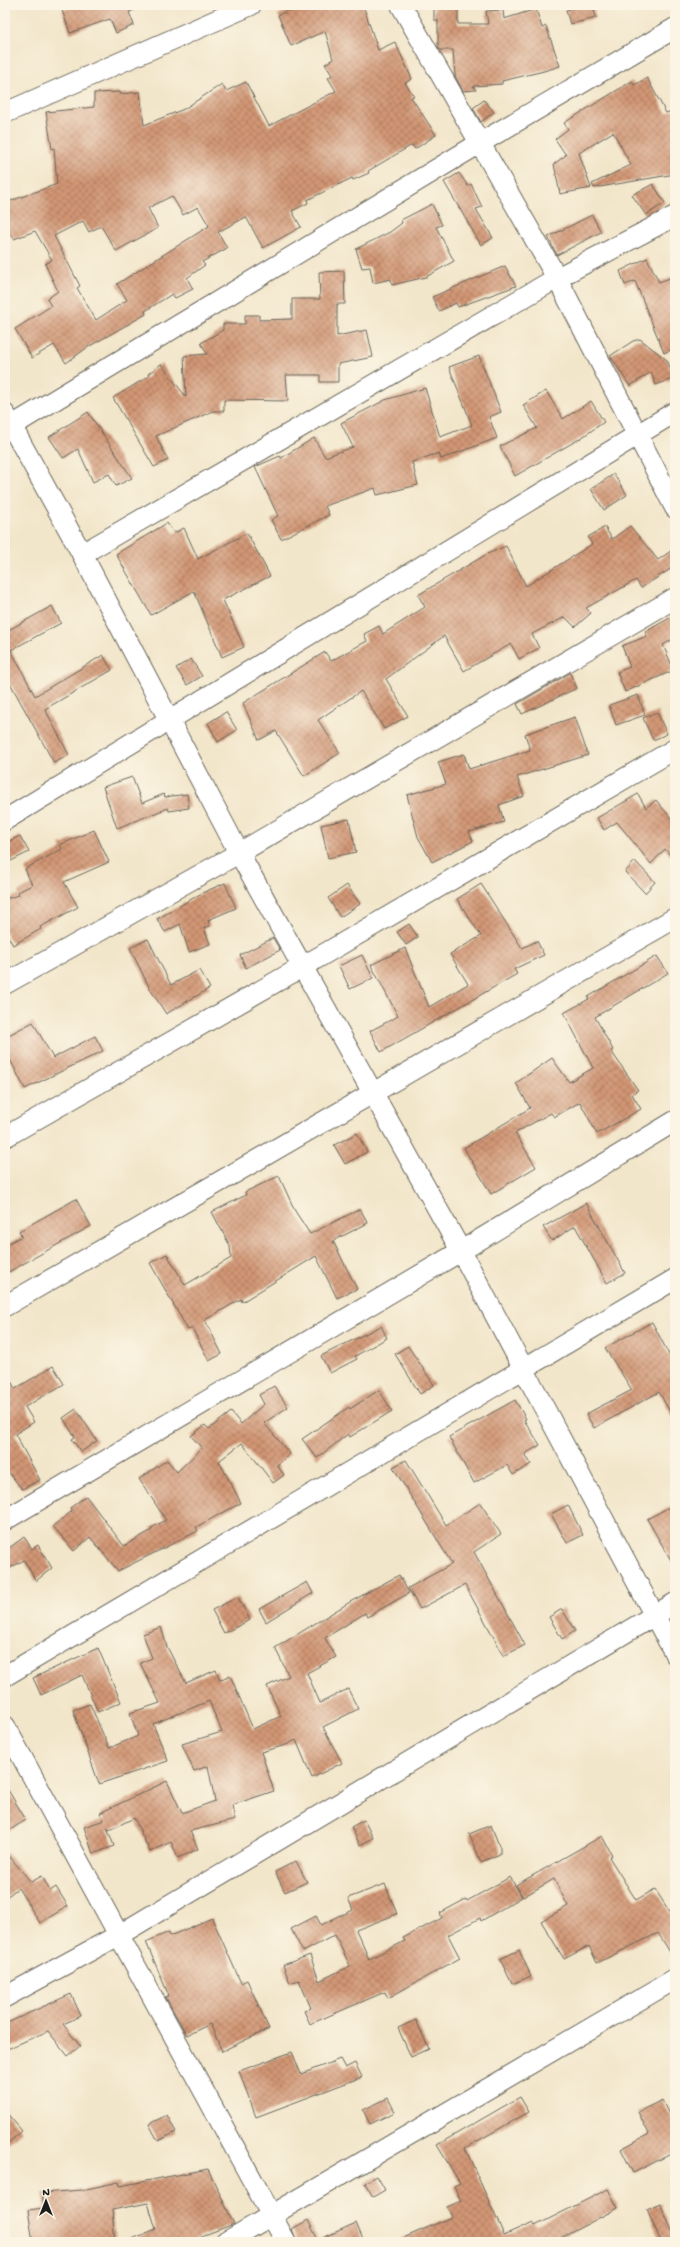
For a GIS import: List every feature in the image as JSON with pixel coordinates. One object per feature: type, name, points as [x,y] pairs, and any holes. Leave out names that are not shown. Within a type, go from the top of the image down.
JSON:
[{"type":"street","points":[[5,113],[251,5]]},
{"type":"street","points":[[401,5],[558,278],[675,508]]},
{"type":"street","points":[[675,28],[7,423],[82,554],[238,852],[461,1251],[675,1654]]},
{"type":"street","points":[[82,554],[558,278],[675,216]]},
{"type":"street","points":[[5,820],[675,412]]},
{"type":"street","points":[[5,984],[238,852],[675,598]]},
{"type":"street","points":[[5,1136],[302,967],[675,749]]},
{"type":"street","points":[[5,1306],[675,918]]},
{"type":"street","points":[[5,1520],[461,1251],[675,1121]]},
{"type":"street","points":[[5,1676],[675,1280]]},
{"type":"street","points":[[5,1996],[119,1934],[675,1603]]},
{"type":"street","points":[[5,1726],[286,2242]]},
{"type":"street","points":[[226,2242],[675,1979]]},
{"type":"building","points":[[77,5],[142,5],[142,7],[129,12],[134,25],[116,33],[110,19],[70,33],[62,10]]},
{"type":"building","points":[[301,5],[363,5],[378,50],[395,42],[412,79],[405,83],[414,96],[411,97],[436,135],[415,149],[412,145],[368,171],[369,173],[353,180],[352,178],[307,200],[308,203],[292,211],[301,227],[263,248],[246,217],[218,232],[227,248],[202,262],[205,265],[187,278],[193,289],[175,298],[172,294],[145,311],[146,314],[88,347],[66,363],[54,345],[32,358],[15,329],[51,306],[47,299],[58,291],[45,264],[52,260],[35,231],[14,239],[12,235],[5,237],[5,203],[57,184],[54,148],[52,149],[46,112],[94,107],[94,93],[120,92],[120,94],[140,92],[144,125],[184,109],[222,84],[226,91],[246,82],[269,126],[336,91],[328,78],[332,75],[325,64],[333,59],[325,31],[291,46],[278,15]],"holes":[[[172,196],[183,215],[198,207],[209,226],[117,284],[127,300],[96,320],[77,288],[80,286],[54,236],[83,221],[89,232],[101,226],[116,251],[158,228],[148,208]]]},
{"type":"building","points":[[434,5],[458,5],[458,24],[488,24],[486,11],[503,10],[504,19],[536,9],[542,28],[546,26],[560,66],[502,81],[502,84],[473,86],[476,90],[463,91],[455,76],[453,50],[440,50],[438,46],[438,20],[434,20]]},
{"type":"building","points":[[585,5],[593,5],[596,18],[570,24],[566,10]]},
{"type":"building","points":[[647,78],[666,113],[675,110],[675,174],[594,188],[592,184],[631,165],[613,132],[579,153],[591,188],[560,194],[554,164],[566,155],[555,139],[568,129],[564,123],[632,81],[634,85]]},
{"type":"building","points":[[484,100],[494,112],[481,122],[473,108]]},
{"type":"building","points":[[459,173],[468,186],[471,184],[482,207],[476,209],[493,238],[481,245],[444,182]]},
{"type":"building","points":[[653,184],[665,203],[646,215],[632,195]]},
{"type":"building","points":[[432,204],[442,225],[436,227],[454,261],[426,277],[392,285],[391,279],[373,283],[370,267],[362,268],[356,249],[390,232],[402,223],[401,220]]},
{"type":"building","points":[[592,215],[601,232],[557,255],[548,237]]},
{"type":"building","points":[[647,258],[659,282],[675,276],[675,348],[664,353],[635,281],[625,285],[620,271]]},
{"type":"building","points":[[505,266],[516,286],[458,307],[456,303],[439,311],[432,297]]},
{"type":"building","points":[[344,271],[345,304],[337,304],[337,336],[367,330],[373,357],[338,364],[338,382],[320,382],[320,375],[286,375],[288,401],[224,400],[224,411],[213,411],[156,436],[168,460],[154,467],[113,398],[149,376],[148,374],[161,364],[186,397],[184,356],[207,354],[201,343],[223,330],[223,324],[245,324],[245,315],[259,315],[259,320],[292,319],[292,299],[320,299],[319,272]]},
{"type":"building","points":[[640,339],[667,360],[674,378],[656,385],[651,372],[630,386],[610,356],[633,341]]},
{"type":"building","points":[[479,356],[501,412],[489,417],[497,438],[441,459],[439,453],[412,462],[418,485],[377,495],[375,488],[325,506],[329,515],[281,539],[271,520],[278,516],[255,467],[280,456],[281,458],[314,438],[325,457],[353,447],[341,423],[385,400],[425,388],[440,437],[472,425],[449,367]]},
{"type":"building","points":[[546,391],[563,419],[591,401],[604,422],[581,438],[515,476],[500,446],[537,428],[523,405]]},
{"type":"building","points":[[88,412],[132,478],[116,486],[109,474],[93,482],[78,449],[63,458],[49,437]]},
{"type":"building","points":[[614,474],[627,495],[604,510],[591,489]]},
{"type":"building","points":[[167,523],[174,533],[184,528],[198,559],[247,533],[270,576],[223,600],[244,647],[222,657],[194,591],[151,615],[116,554]]},
{"type":"building","points":[[630,526],[658,560],[675,548],[675,566],[641,588],[636,580],[586,608],[591,613],[575,627],[565,617],[532,634],[539,648],[519,659],[511,644],[464,671],[444,636],[386,679],[408,716],[384,729],[361,691],[318,720],[340,753],[304,776],[276,731],[259,740],[243,703],[325,652],[331,661],[367,641],[364,634],[379,626],[383,634],[425,607],[418,595],[487,554],[506,546],[526,586],[592,544],[588,537],[605,527],[612,539]]},
{"type":"building","points":[[52,606],[61,623],[11,650],[35,696],[103,655],[112,670],[45,709],[69,755],[54,763],[5,674],[5,632]]},
{"type":"building","points":[[675,615],[675,638],[663,645],[674,670],[625,692],[617,672],[630,667],[622,646],[647,636],[645,632]]},
{"type":"building","points":[[191,659],[202,676],[187,685],[176,668]]},
{"type":"building","points":[[570,673],[577,688],[522,714],[517,704]]},
{"type":"building","points":[[638,695],[645,715],[616,725],[609,705]]},
{"type":"building","points":[[226,712],[237,730],[218,742],[208,723]]},
{"type":"building","points":[[657,712],[667,734],[653,740],[643,718]]},
{"type":"building","points":[[575,717],[588,755],[517,777],[524,796],[499,805],[504,822],[469,832],[473,841],[432,862],[418,837],[407,795],[446,784],[438,762],[464,754],[469,769],[530,750],[525,734]]},
{"type":"building","points":[[132,777],[142,803],[164,794],[165,797],[187,794],[189,808],[169,811],[168,808],[117,828],[103,787]]},
{"type":"building","points":[[638,794],[646,808],[656,800],[675,823],[675,861],[665,849],[651,864],[617,822],[604,830],[597,818]]},
{"type":"building","points":[[349,819],[356,852],[328,858],[321,825]]},
{"type":"building","points":[[94,830],[109,862],[64,882],[78,907],[40,927],[41,929],[13,945],[5,931],[5,899],[19,895],[18,892],[32,885],[25,869],[62,849],[60,845]]},
{"type":"building","points":[[20,836],[29,852],[5,864],[5,843]]},
{"type":"building","points":[[635,861],[655,882],[645,893],[625,872]]},
{"type":"building","points":[[225,883],[236,908],[208,920],[210,926],[204,928],[210,944],[189,952],[180,924],[165,932],[157,919],[202,893]]},
{"type":"building","points":[[481,884],[522,948],[537,941],[544,955],[514,969],[517,974],[381,1052],[370,1031],[398,1016],[371,965],[405,948],[429,1007],[468,984],[450,954],[481,936],[457,899]]},
{"type":"building","points":[[347,885],[360,904],[340,917],[328,898]]},
{"type":"building","points":[[409,924],[418,937],[406,945],[397,932]]},
{"type":"building","points":[[273,938],[280,950],[246,968],[240,955]]},
{"type":"building","points":[[148,939],[171,985],[199,970],[210,988],[166,1014],[150,989],[130,948]]},
{"type":"building","points":[[362,955],[373,978],[350,989],[339,966]]},
{"type":"building","points":[[657,956],[668,973],[595,1017],[613,1050],[611,1051],[638,1090],[632,1094],[641,1109],[597,1134],[580,1102],[554,1117],[551,1113],[515,1133],[536,1167],[491,1194],[464,1148],[530,1108],[516,1083],[552,1058],[569,1082],[593,1068],[564,1013]]},
{"type":"building","points":[[33,1022],[53,1058],[95,1036],[103,1051],[25,1089],[5,1050],[5,1037]]},
{"type":"building","points":[[357,1133],[367,1152],[345,1164],[334,1145]]},
{"type":"building","points":[[279,1176],[295,1211],[310,1234],[360,1209],[368,1223],[333,1241],[357,1289],[337,1298],[316,1256],[242,1302],[241,1299],[205,1320],[222,1354],[209,1361],[192,1328],[188,1330],[150,1263],[167,1254],[185,1285],[231,1258],[230,1246],[212,1212],[246,1195],[245,1192]]},
{"type":"building","points":[[76,1199],[91,1226],[5,1274],[5,1245],[22,1236],[19,1231]]},
{"type":"building","points":[[586,1203],[625,1273],[607,1283],[575,1226],[552,1241],[543,1227]]},
{"type":"building","points":[[652,1322],[675,1366],[675,1421],[659,1392],[594,1428],[586,1414],[632,1390],[605,1348]]},
{"type":"building","points":[[381,1326],[387,1338],[355,1356],[357,1359],[330,1373],[321,1356]]},
{"type":"building","points":[[408,1346],[434,1385],[420,1394],[395,1354]]},
{"type":"building","points":[[53,1366],[64,1384],[25,1407],[34,1422],[15,1434],[40,1480],[22,1489],[5,1468],[5,1368],[15,1389]]},
{"type":"building","points":[[274,1386],[288,1407],[264,1423],[290,1454],[277,1465],[284,1475],[273,1483],[242,1443],[219,1461],[241,1503],[196,1527],[198,1531],[118,1571],[90,1537],[74,1551],[53,1526],[72,1511],[70,1508],[86,1496],[124,1546],[152,1530],[151,1528],[166,1520],[139,1479],[167,1460],[177,1472],[202,1448],[191,1436],[205,1425],[209,1429],[231,1412],[241,1424],[264,1404],[259,1395]]},
{"type":"building","points":[[379,1390],[392,1411],[350,1437],[348,1434],[317,1458],[302,1439],[349,1407],[350,1409]]},
{"type":"building","points":[[515,1400],[526,1419],[524,1420],[540,1445],[525,1454],[531,1464],[513,1475],[507,1465],[474,1483],[449,1437]]},
{"type":"building","points":[[76,1409],[97,1441],[81,1452],[72,1439],[75,1437],[63,1418]]},
{"type":"building","points":[[406,1460],[446,1525],[480,1503],[501,1534],[474,1552],[525,1645],[504,1656],[465,1585],[420,1609],[408,1588],[452,1564],[393,1467]]},
{"type":"building","points":[[675,1504],[675,1567],[647,1519]]},
{"type":"building","points":[[568,1505],[583,1535],[567,1543],[551,1514]]},
{"type":"building","points":[[24,1537],[32,1549],[38,1545],[52,1568],[36,1581],[24,1560],[5,1571],[5,1551]]},
{"type":"building","points":[[399,1575],[409,1593],[367,1617],[365,1613],[325,1638],[336,1657],[307,1673],[320,1703],[348,1689],[358,1709],[323,1727],[342,1763],[312,1778],[296,1740],[286,1745],[261,1752],[274,1791],[232,1805],[235,1820],[190,1831],[198,1849],[178,1858],[171,1842],[150,1852],[134,1818],[109,1830],[107,1827],[114,1846],[93,1854],[84,1827],[104,1820],[100,1813],[167,1781],[182,1813],[215,1801],[208,1766],[194,1771],[182,1744],[222,1732],[209,1701],[153,1724],[168,1761],[99,1784],[73,1710],[90,1704],[109,1748],[138,1736],[130,1713],[160,1703],[140,1663],[152,1658],[143,1634],[161,1627],[167,1647],[186,1683],[216,1670],[220,1680],[230,1675],[253,1729],[281,1716],[267,1686],[289,1676],[275,1648],[350,1602]]},
{"type":"building","points":[[307,1582],[313,1593],[266,1622],[259,1609]]},
{"type":"building","points":[[238,1597],[250,1620],[224,1633],[212,1610]]},
{"type":"building","points":[[562,1609],[575,1631],[562,1639],[549,1617]]},
{"type":"building","points":[[98,1648],[121,1702],[98,1712],[82,1675],[41,1695],[33,1678]]},
{"type":"building","points":[[5,1785],[26,1820],[5,1833]]},
{"type":"building","points":[[364,1820],[373,1838],[360,1845],[351,1827]]},
{"type":"building","points":[[491,1825],[500,1848],[500,1854],[481,1862],[469,1834]]},
{"type":"building","points":[[602,1836],[612,1855],[609,1857],[636,1900],[655,1889],[675,1920],[675,1960],[658,1933],[597,1963],[589,1946],[564,1959],[541,1921],[568,1906],[554,1879],[523,1897],[516,1885]]},
{"type":"building","points":[[5,1851],[31,1882],[42,1876],[50,1891],[56,1887],[68,1906],[40,1923],[18,1888],[5,1898]]},
{"type":"building","points":[[296,1861],[307,1882],[285,1892],[275,1872]]},
{"type":"building","points":[[510,1877],[522,1897],[481,1921],[480,1918],[448,1935],[460,1958],[388,1998],[385,1992],[310,2024],[304,2011],[311,2008],[299,1980],[290,1983],[283,1965],[310,1955],[319,1981],[350,1966],[335,1935],[303,1952],[291,1929],[316,1916],[321,1925],[353,1910],[348,1898],[385,1884],[397,1914],[356,1930],[369,1959],[405,1941],[403,1938],[442,1918],[440,1913],[466,1899],[467,1901]]},
{"type":"building","points":[[212,1918],[241,1983],[247,1980],[269,2029],[222,2051],[210,2024],[187,2035],[166,1998],[169,1996],[146,1942],[169,1932],[170,1936]]},
{"type":"building","points":[[519,1950],[531,1976],[512,1984],[500,1959]]},
{"type":"building","points":[[71,1994],[81,2016],[63,2024],[80,2046],[68,2056],[48,2031],[5,2050],[5,2024]]},
{"type":"building","points":[[416,2020],[429,2049],[411,2057],[398,2028]]},
{"type":"building","points":[[292,2052],[301,2074],[340,2059],[345,2068],[355,2063],[362,2077],[256,2117],[239,2071]]},
{"type":"building","points":[[520,2097],[529,2112],[465,2148],[504,2235],[533,2222],[535,2226],[608,2189],[618,2208],[553,2242],[394,2242],[452,2217],[447,2207],[461,2201],[454,2186],[460,2183],[437,2145]]},
{"type":"building","points":[[388,2098],[395,2112],[370,2124],[363,2110]]},
{"type":"building","points":[[662,2100],[675,2127],[675,2152],[633,2173],[621,2149],[649,2134],[638,2112]]},
{"type":"building","points":[[5,2111],[22,2131],[5,2146]]},
{"type":"building","points":[[167,2115],[176,2132],[158,2141],[149,2124]]},
{"type":"building","points":[[208,2169],[234,2224],[207,2234],[193,2242],[125,2242],[156,2229],[148,2203],[112,2210],[115,2242],[33,2242],[28,2210],[44,2208],[42,2193],[82,2190],[119,2182],[120,2186]]},
{"type":"building","points":[[377,2176],[385,2190],[373,2197],[365,2183]]},
{"type":"building","points":[[660,2203],[675,2238],[675,2242],[661,2242],[647,2209]]},
{"type":"building","points":[[308,2220],[318,2240],[356,2223],[364,2242],[297,2242],[292,2229]]}]
